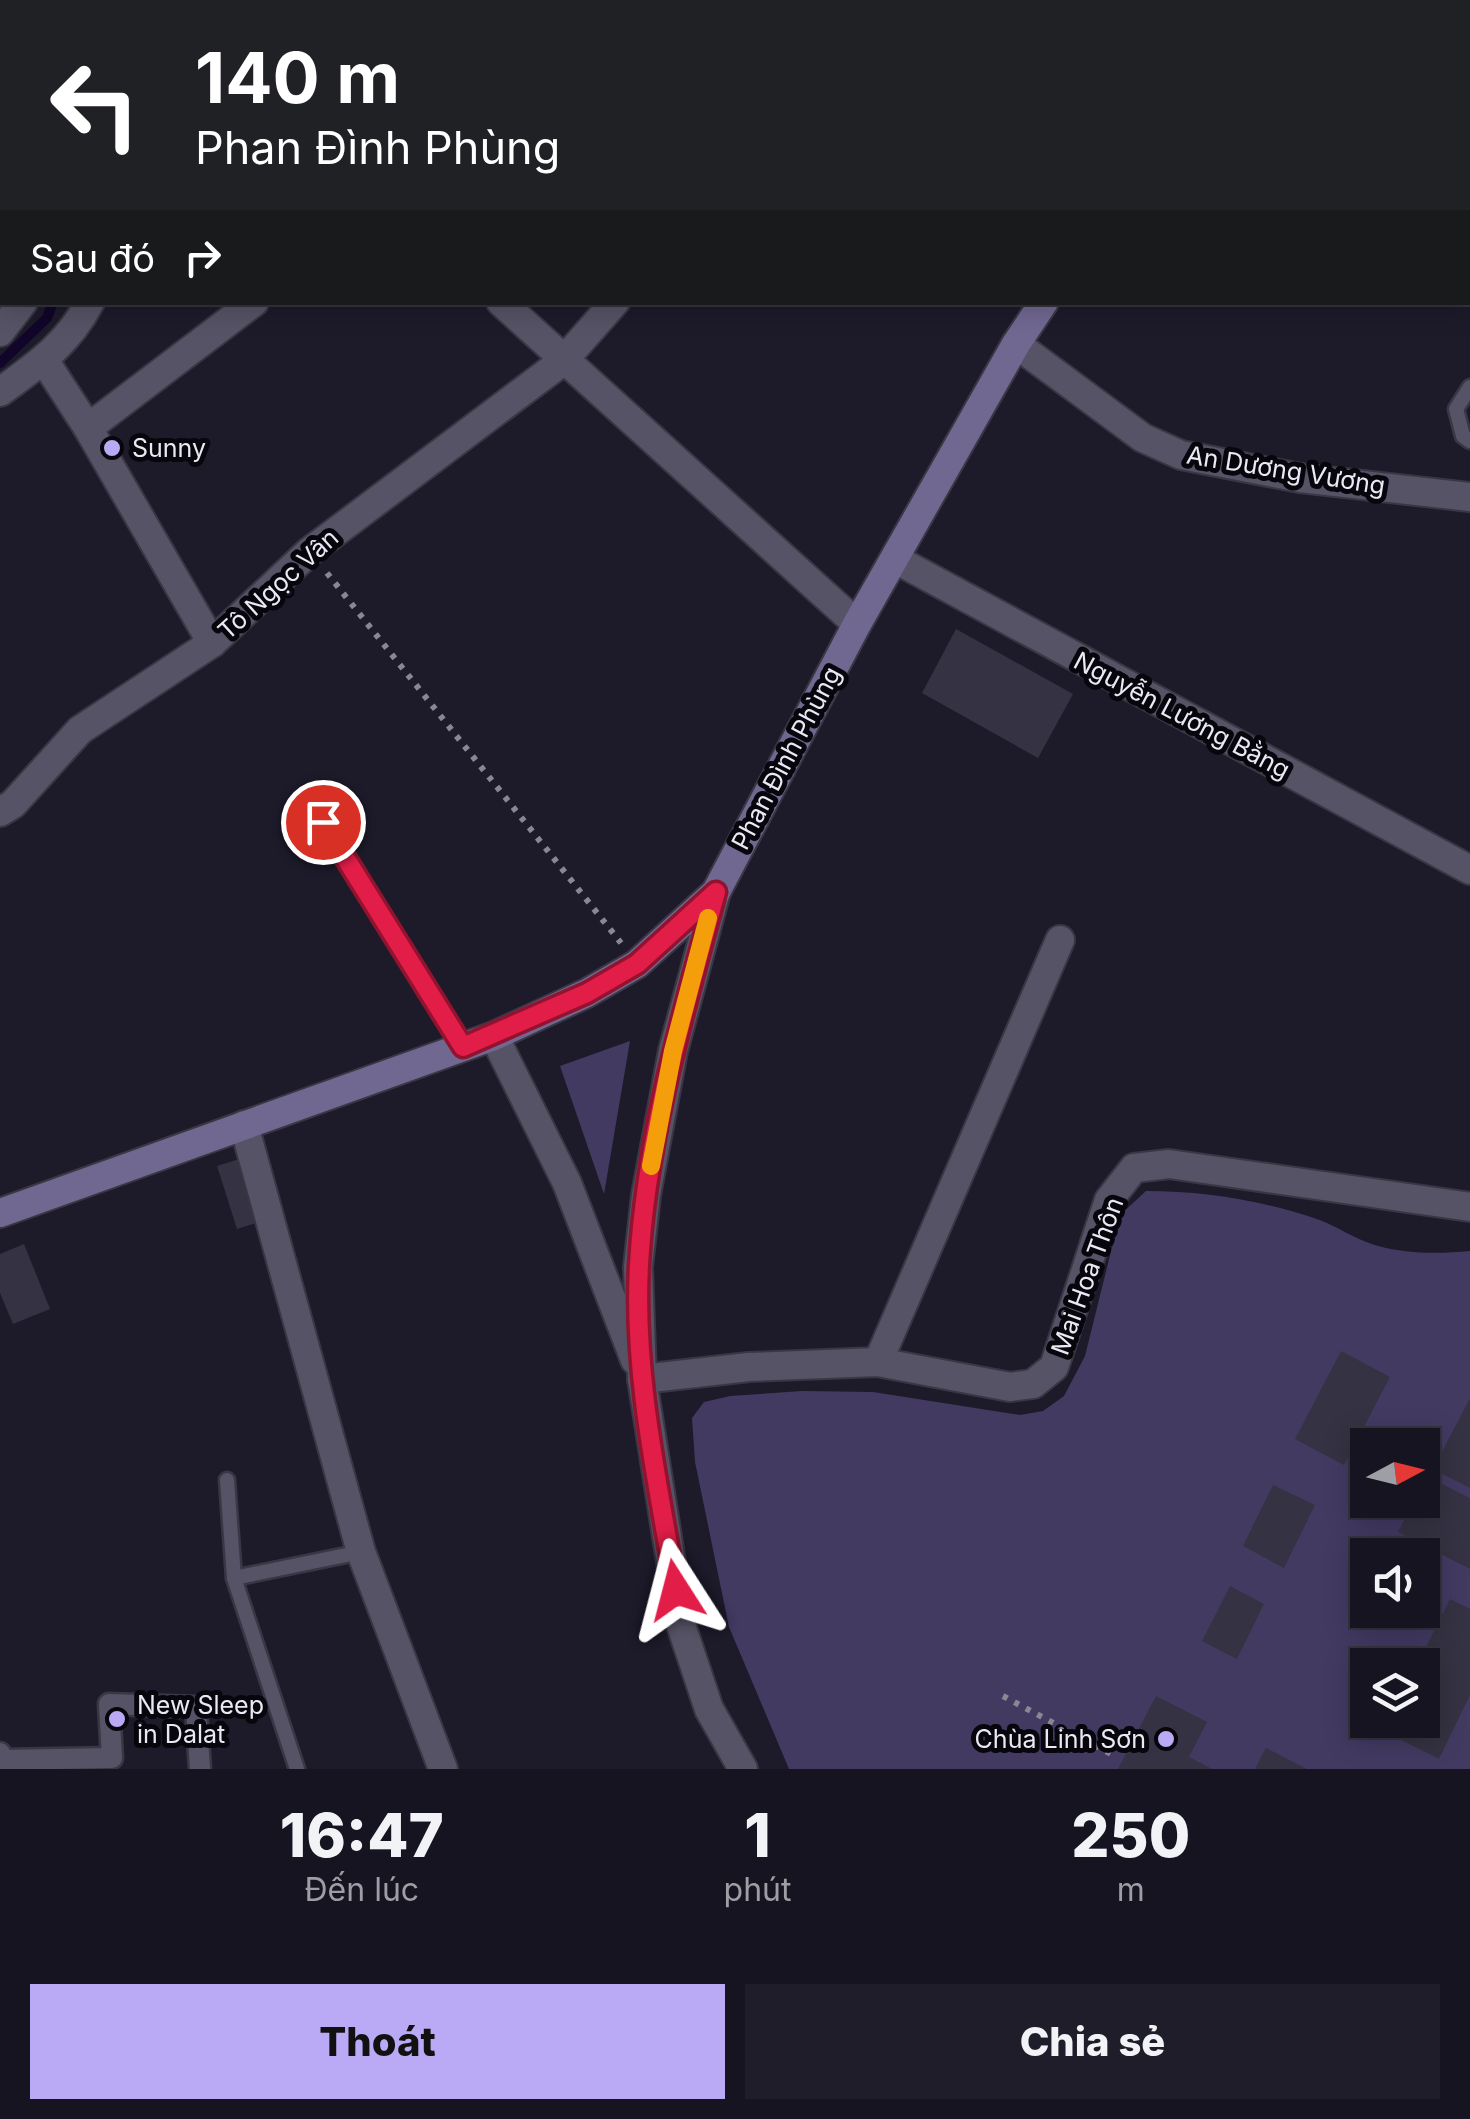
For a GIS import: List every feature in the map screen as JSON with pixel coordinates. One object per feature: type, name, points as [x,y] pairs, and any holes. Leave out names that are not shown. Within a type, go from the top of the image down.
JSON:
[{"type":"main road","name":"Phan Đình Phùng","points":[[0,1214],[494,1036],[587,993],[637,964],[716,892],[857,624],[1042,305]]},
{"type":"street","points":[[0,332],[21,305]]},
{"type":"street","points":[[0,392],[44,360],[76,330],[88,305]]},
{"type":"street","points":[[88,428],[250,305]]},
{"type":"street","points":[[504,305],[857,624]]},
{"type":"street","name":"Tô Ngọc Vân","points":[[0,812],[13,804],[80,730],[212,643],[310,552],[563,361],[612,305]]},
{"type":"street","name":"An Dương Vương","points":[[1016,344],[1143,438],[1181,455],[1300,478],[1470,497]]},
{"type":"street","points":[[44,360],[88,428],[212,643]]},
{"type":"street","name":"Nguyễn Lương Bằng","points":[[895,558],[1470,870]]},
{"type":"street","points":[[716,892],[673,1051],[646,1195],[638,1267],[642,1379],[681,1625],[708,1709],[743,1769]]},
{"type":"street","points":[[878,1362],[1060,940]]},
{"type":"street","points":[[494,1036],[568,1183],[642,1379]]},
{"type":"street","points":[[244,1125],[361,1552],[443,1769]]},
{"type":"street","name":"Mai Hoa Thôn","points":[[642,1379],[749,1367],[878,1362],[1010,1387],[1033,1384],[1054,1367],[1109,1200],[1134,1168],[1169,1164],[1470,1207]]},
{"type":"street","points":[[0,1752],[2,1760],[112,1758],[109,1704],[196,1707],[200,1769]]},
{"type":"lane","points":[[1470,387],[1456,408],[1463,436],[1470,441]]},
{"type":"lane","points":[[323,822],[463,1047]]},
{"type":"lane","points":[[227,1480],[234,1578],[296,1769]]},
{"type":"lane","points":[[234,1578],[361,1552]]},
{"type":"path","points":[[310,552],[637,964]]},
{"type":"path","points":[[1003,1696],[1112,1754]]},
{"type":"shaded area","points":[[630,1041],[604,1194],[560,1066]]},
{"type":"shaded area","points":[[1146,1191],[1210,1195],[1294,1212],[1389,1249],[1424,1253],[1470,1251],[1470,1769],[789,1769],[729,1627],[695,1462],[692,1418],[704,1402],[730,1396],[802,1391],[873,1392],[1020,1415],[1043,1411],[1064,1396],[1085,1356],[1120,1215]]},
{"type":"building","points":[[956,629],[1073,694],[1038,758],[922,693]]},
{"type":"building","points":[[249,1156],[269,1219],[237,1229],[217,1166]]},
{"type":"building","points":[[24,1244],[50,1309],[13,1324],[0,1293],[0,1254]]},
{"type":"building","points":[[1341,1351],[1390,1377],[1363,1428],[1350,1428],[1350,1454],[1344,1465],[1295,1439]]},
{"type":"building","points":[[1470,1398],[1470,1488],[1440,1473],[1440,1456]]},
{"type":"building","points":[[1440,1483],[1470,1498],[1470,1569],[1440,1554],[1440,1538],[1410,1538],[1398,1532],[1405,1518],[1440,1518]]},
{"type":"building","points":[[1273,1485],[1315,1505],[1284,1568],[1243,1546]]},
{"type":"building","points":[[1230,1586],[1264,1604],[1237,1659],[1202,1641]]},
{"type":"building","points":[[1450,1599],[1470,1609],[1470,1695],[1439,1759],[1397,1738],[1440,1738],[1440,1648],[1426,1648],[1436,1628],[1440,1628]]},
{"type":"building","name":"Chùa Linh Sơn","points":[[1156,1696],[1207,1722],[1189,1757],[1212,1769],[1118,1769]]},
{"type":"building","points":[[1266,1748],[1307,1769],[1255,1769]]},
{"type":"waterway","points":[[0,363],[47,318],[52,305]]},
{"type":"slow traffic","points":[[651,1166],[673,1051],[708,918]]},
{"type":"place","name":"Sunny","points":[[112,448]]},
{"type":"place","name":"New Sleep in Dalat","points":[[117,1719]]},
{"type":"place","name":"Chùa Linh Sơn","points":[[1166,1739]]},
{"type":"route","points":[[323,822],[463,1047],[587,993],[637,964],[716,892],[673,1051],[646,1195],[638,1267],[642,1379],[676,1590]]}]
